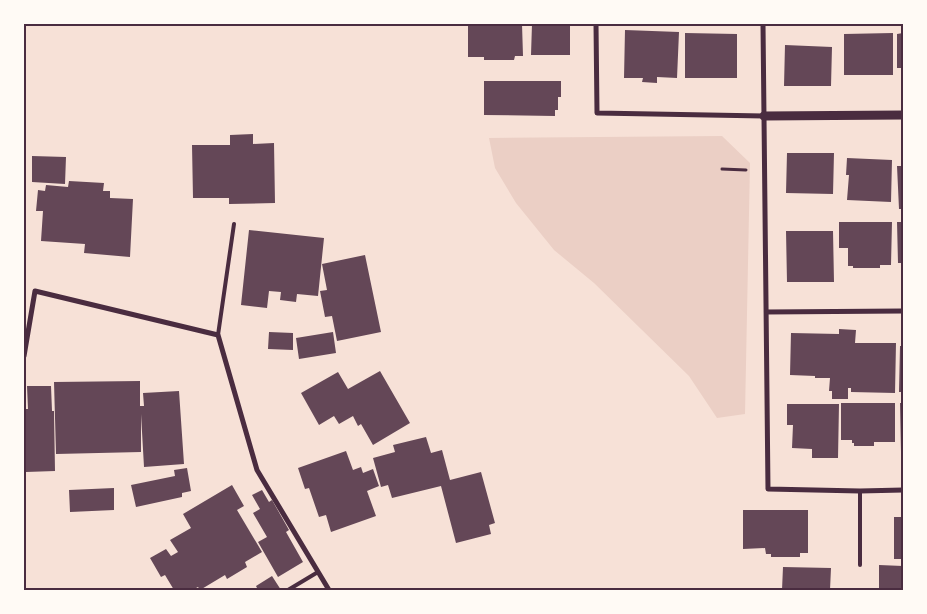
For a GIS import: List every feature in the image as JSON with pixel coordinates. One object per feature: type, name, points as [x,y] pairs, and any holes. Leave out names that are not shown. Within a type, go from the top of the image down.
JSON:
[{"type":"street","points":[[596,24],[597,114],[903,116]]},
{"type":"street","points":[[763,24],[768,489],[903,490]]},
{"type":"street","points":[[24,356],[35,291],[218,335],[257,470],[329,590]]},
{"type":"street","points":[[766,312],[903,312]]},
{"type":"lane","points":[[218,335],[234,224]]},
{"type":"lane","points":[[860,491],[860,564]]},
{"type":"lane","points":[[288,590],[318,572]]},
{"type":"shaded area","points":[[722,136],[750,163],[745,414],[717,418],[689,376],[594,283],[554,250],[516,203],[495,168],[489,138]]},
{"type":"building","points":[[468,24],[522,24],[523,56],[515,56],[514,60],[484,60],[484,57],[468,57]]},
{"type":"building","points":[[532,24],[570,24],[570,55],[531,55]]},
{"type":"building","points":[[625,30],[679,32],[677,78],[657,77],[657,83],[642,82],[643,78],[624,78]]},
{"type":"building","points":[[685,33],[737,34],[737,78],[685,78]]},
{"type":"building","points":[[893,33],[893,75],[844,75],[844,34]]},
{"type":"building","points":[[903,33],[903,68],[897,68],[897,34]]},
{"type":"building","points":[[785,45],[832,47],[831,86],[784,86]]},
{"type":"building","points":[[484,81],[561,81],[561,97],[558,97],[558,110],[555,110],[555,116],[484,115]]},
{"type":"building","points":[[253,134],[253,144],[274,143],[275,203],[229,204],[229,198],[193,198],[192,145],[230,145],[230,135]]},
{"type":"building","points":[[787,153],[834,153],[833,194],[786,193]]},
{"type":"building","points":[[32,156],[66,157],[65,184],[32,182]]},
{"type":"building","points":[[847,158],[892,160],[891,202],[847,200],[849,175],[846,175]]},
{"type":"building","points":[[897,166],[903,166],[903,209],[899,209]]},
{"type":"building","points":[[69,181],[104,183],[103,191],[110,191],[110,198],[133,199],[130,257],[84,253],[85,244],[41,241],[43,211],[36,211],[38,190],[45,191],[46,185],[68,187]]},
{"type":"building","points":[[839,222],[892,222],[891,265],[880,265],[880,268],[853,268],[853,266],[848,266],[848,248],[839,248]]},
{"type":"building","points":[[897,222],[903,222],[903,263],[898,263]]},
{"type":"building","points":[[249,230],[324,238],[318,296],[297,294],[296,302],[280,300],[281,292],[269,291],[267,308],[241,305]]},
{"type":"building","points":[[786,231],[833,231],[834,282],[787,282]]},
{"type":"building","points":[[365,255],[381,332],[337,341],[332,316],[325,317],[320,291],[327,290],[322,264]]},
{"type":"building","points":[[839,329],[856,330],[855,343],[896,343],[895,393],[851,392],[851,388],[848,388],[848,399],[832,399],[832,391],[829,391],[830,378],[790,375],[791,333],[839,334]]},
{"type":"building","points":[[269,332],[293,333],[293,350],[268,349]]},
{"type":"building","points":[[333,332],[336,353],[299,359],[296,338]]},
{"type":"building","points":[[900,346],[903,346],[903,392],[899,392]]},
{"type":"building","points":[[380,371],[410,423],[373,445],[361,424],[358,426],[353,416],[339,424],[334,416],[319,425],[301,393],[338,372],[348,389]]},
{"type":"building","points":[[140,381],[140,406],[144,406],[143,393],[179,391],[184,464],[144,467],[141,414],[141,452],[56,454],[54,382]]},
{"type":"building","points":[[27,386],[51,386],[52,411],[54,411],[55,471],[26,472],[24,409],[28,409]]},
{"type":"building","points":[[841,403],[895,403],[895,442],[874,442],[874,446],[854,446],[852,440],[841,440]]},
{"type":"building","points":[[900,403],[903,403],[903,452],[901,452]]},
{"type":"building","points":[[787,404],[839,404],[838,458],[812,458],[812,449],[792,448],[793,425],[787,425]]},
{"type":"building","points":[[426,437],[431,453],[442,450],[450,480],[481,472],[495,523],[489,525],[491,534],[456,543],[441,486],[392,498],[388,485],[381,487],[373,458],[395,452],[393,445]]},
{"type":"building","points":[[346,451],[353,470],[361,467],[363,473],[373,469],[379,486],[367,491],[376,516],[331,532],[326,515],[319,517],[309,488],[305,489],[298,468]]},
{"type":"building","points":[[187,468],[191,491],[182,493],[182,497],[136,507],[131,485],[175,476],[174,470]]},
{"type":"building","points":[[232,485],[244,506],[237,510],[262,552],[245,562],[247,567],[227,579],[225,575],[200,590],[198,587],[192,590],[174,590],[165,575],[161,577],[150,558],[166,549],[171,556],[178,552],[170,540],[191,528],[183,514]]},
{"type":"building","points":[[114,488],[114,510],[70,512],[69,490]]},
{"type":"building","points":[[262,490],[269,502],[272,500],[289,530],[286,532],[303,562],[278,577],[258,542],[267,537],[253,513],[260,509],[252,495]]},
{"type":"building","points":[[743,510],[808,510],[808,553],[800,553],[800,557],[771,557],[771,554],[766,554],[765,548],[743,549]]},
{"type":"building","points":[[894,517],[903,517],[903,559],[894,559]]},
{"type":"building","points":[[879,565],[903,566],[903,590],[879,590]]},
{"type":"building","points":[[783,567],[831,568],[830,590],[782,590]]},
{"type":"building","points":[[272,576],[281,590],[258,590],[256,586]]}]
